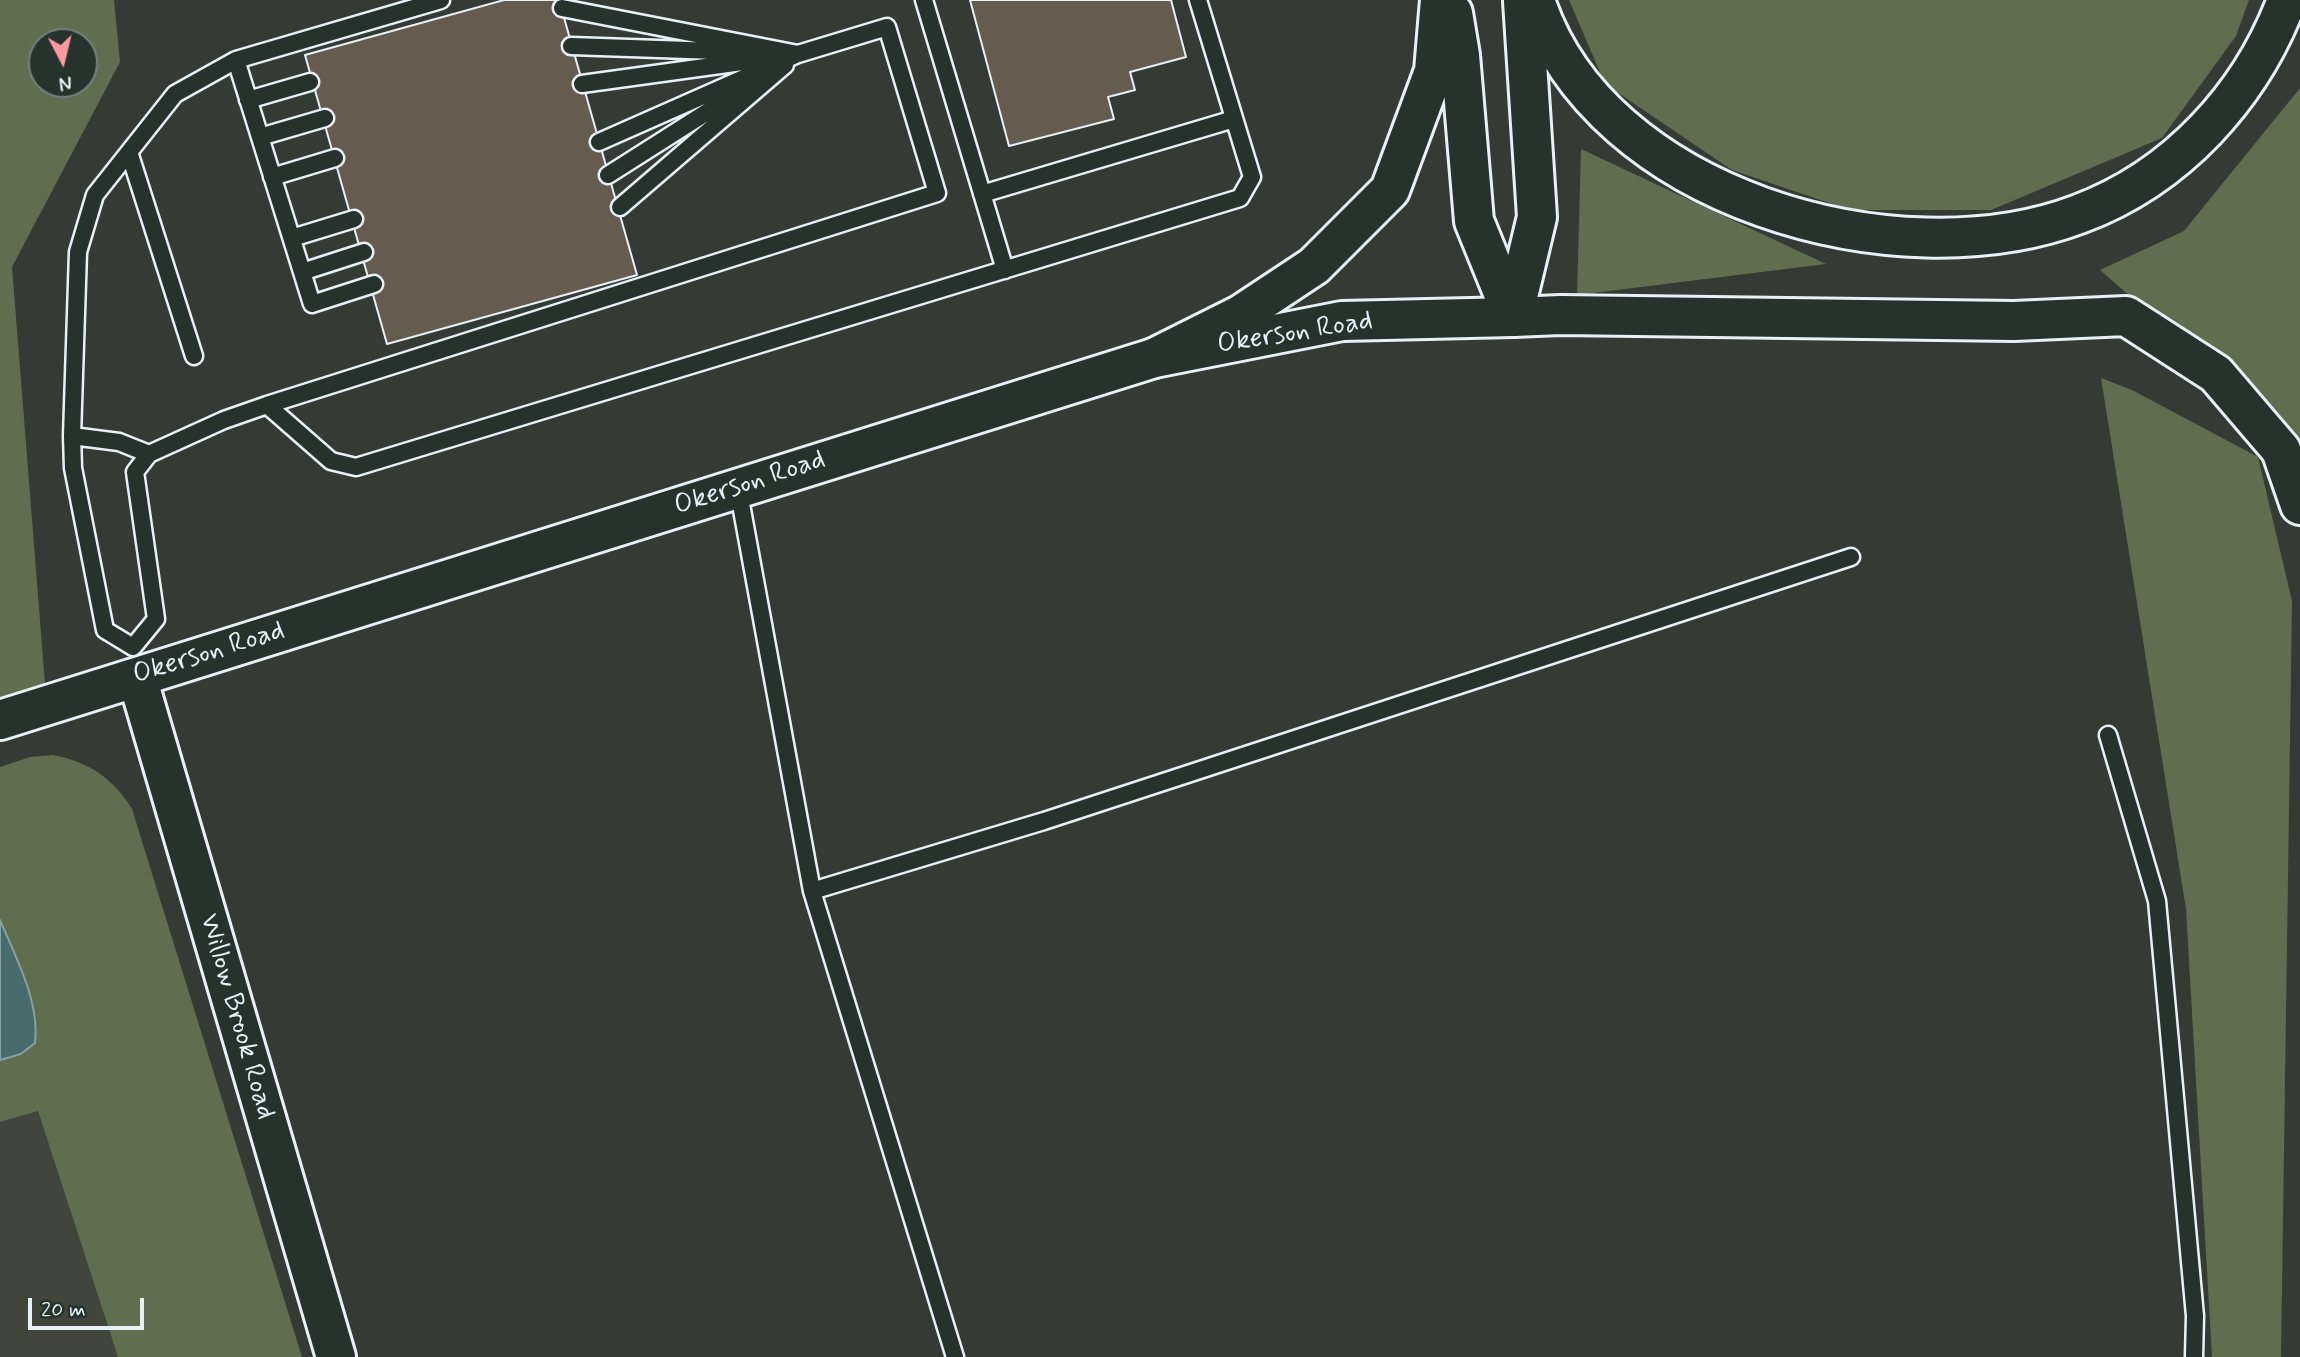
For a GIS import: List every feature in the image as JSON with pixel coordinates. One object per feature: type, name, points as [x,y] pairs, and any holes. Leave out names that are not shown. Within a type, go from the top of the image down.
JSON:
[{"type":"main road","points":[[1154,358],[1240,315],[1314,266],[1390,190],[1434,71],[1440,0]]},
{"type":"main road","points":[[1450,0],[1461,55],[1474,220],[1513,317]]},
{"type":"main road","points":[[1513,317],[1537,217],[1523,0]]},
{"type":"main road","points":[[1535,0],[1552,45],[1564,64],[1608,117],[1647,148],[1698,179],[1741,200],[1793,218],[1855,232],[1929,237],[1979,236],[2026,230],[2079,214],[2123,194],[2157,172],[2194,142],[2225,109],[2260,57],[2287,0]]},
{"type":"main road","name":"Okerson Road","points":[[0,720],[135,662],[738,488],[1154,358],[1342,321],[1561,315],[2014,321],[2126,316],[2216,374],[2281,450],[2300,505]]},
{"type":"main road","name":"Willow Brook Road","points":[[135,662],[336,1357]]},
{"type":"lane","points":[[441,0],[236,60],[175,94],[95,195],[78,252],[73,468],[105,629],[135,662],[156,619],[135,472],[149,454],[224,420],[267,405],[937,193],[887,27],[797,54],[599,142]]},
{"type":"lane","points":[[923,0],[1004,270]]},
{"type":"lane","points":[[267,405],[331,461],[356,467],[1240,198],[1252,177],[1198,0]]},
{"type":"lane","points":[[562,8],[797,54]]},
{"type":"lane","points":[[571,46],[797,54]]},
{"type":"lane","points":[[582,84],[797,54]]},
{"type":"lane","points":[[608,175],[797,54]]},
{"type":"lane","points":[[620,207],[797,54]]},
{"type":"lane","points":[[236,60],[312,304],[374,284]]},
{"type":"lane","points":[[248,100],[310,82]]},
{"type":"lane","points":[[260,137],[325,118]]},
{"type":"lane","points":[[982,194],[1234,119]]},
{"type":"lane","points":[[129,152],[194,356]]},
{"type":"lane","points":[[272,177],[335,158]]},
{"type":"lane","points":[[292,238],[354,219]]},
{"type":"lane","points":[[302,272],[364,252]]},
{"type":"lane","points":[[72,436],[119,442],[149,454]]},
{"type":"lane","points":[[738,488],[812,891],[955,1357]]},
{"type":"lane","points":[[812,891],[1044,821],[1850,557]]},
{"type":"lane","points":[[2108,734],[2157,901],[2195,1315],[2194,1357]]},
{"type":"shaded area","points":[[38,1111],[118,1357],[0,1357],[0,1122]]},
{"type":"green space","points":[[0,0],[114,0],[120,62],[12,267],[47,709],[0,727]]},
{"type":"green space","points":[[1569,0],[2249,0],[2236,36],[2162,138],[1991,210],[1850,210],[1732,170],[1605,84]]},
{"type":"green space","points":[[2300,88],[2300,444],[2100,270],[2184,231]]},
{"type":"green space","points":[[1581,149],[1826,264],[1577,295]]},
{"type":"green space","points":[[2101,378],[2132,390],[2258,457],[2292,601],[2281,1357],[2212,1357],[2186,909]]},
{"type":"green space","points":[[53,755],[78,762],[99,773],[117,788],[132,809],[302,1357],[118,1357],[38,1111],[0,1122],[0,767],[30,757]]},
{"type":"water","points":[[0,920],[25,980],[36,1028],[35,1043],[21,1054],[0,1060]]},
{"type":"building","points":[[504,0],[559,0],[637,275],[387,344],[305,55]]},
{"type":"building","points":[[970,0],[1171,0],[1186,57],[1130,72],[1135,90],[1108,97],[1114,119],[1009,146]]}]
